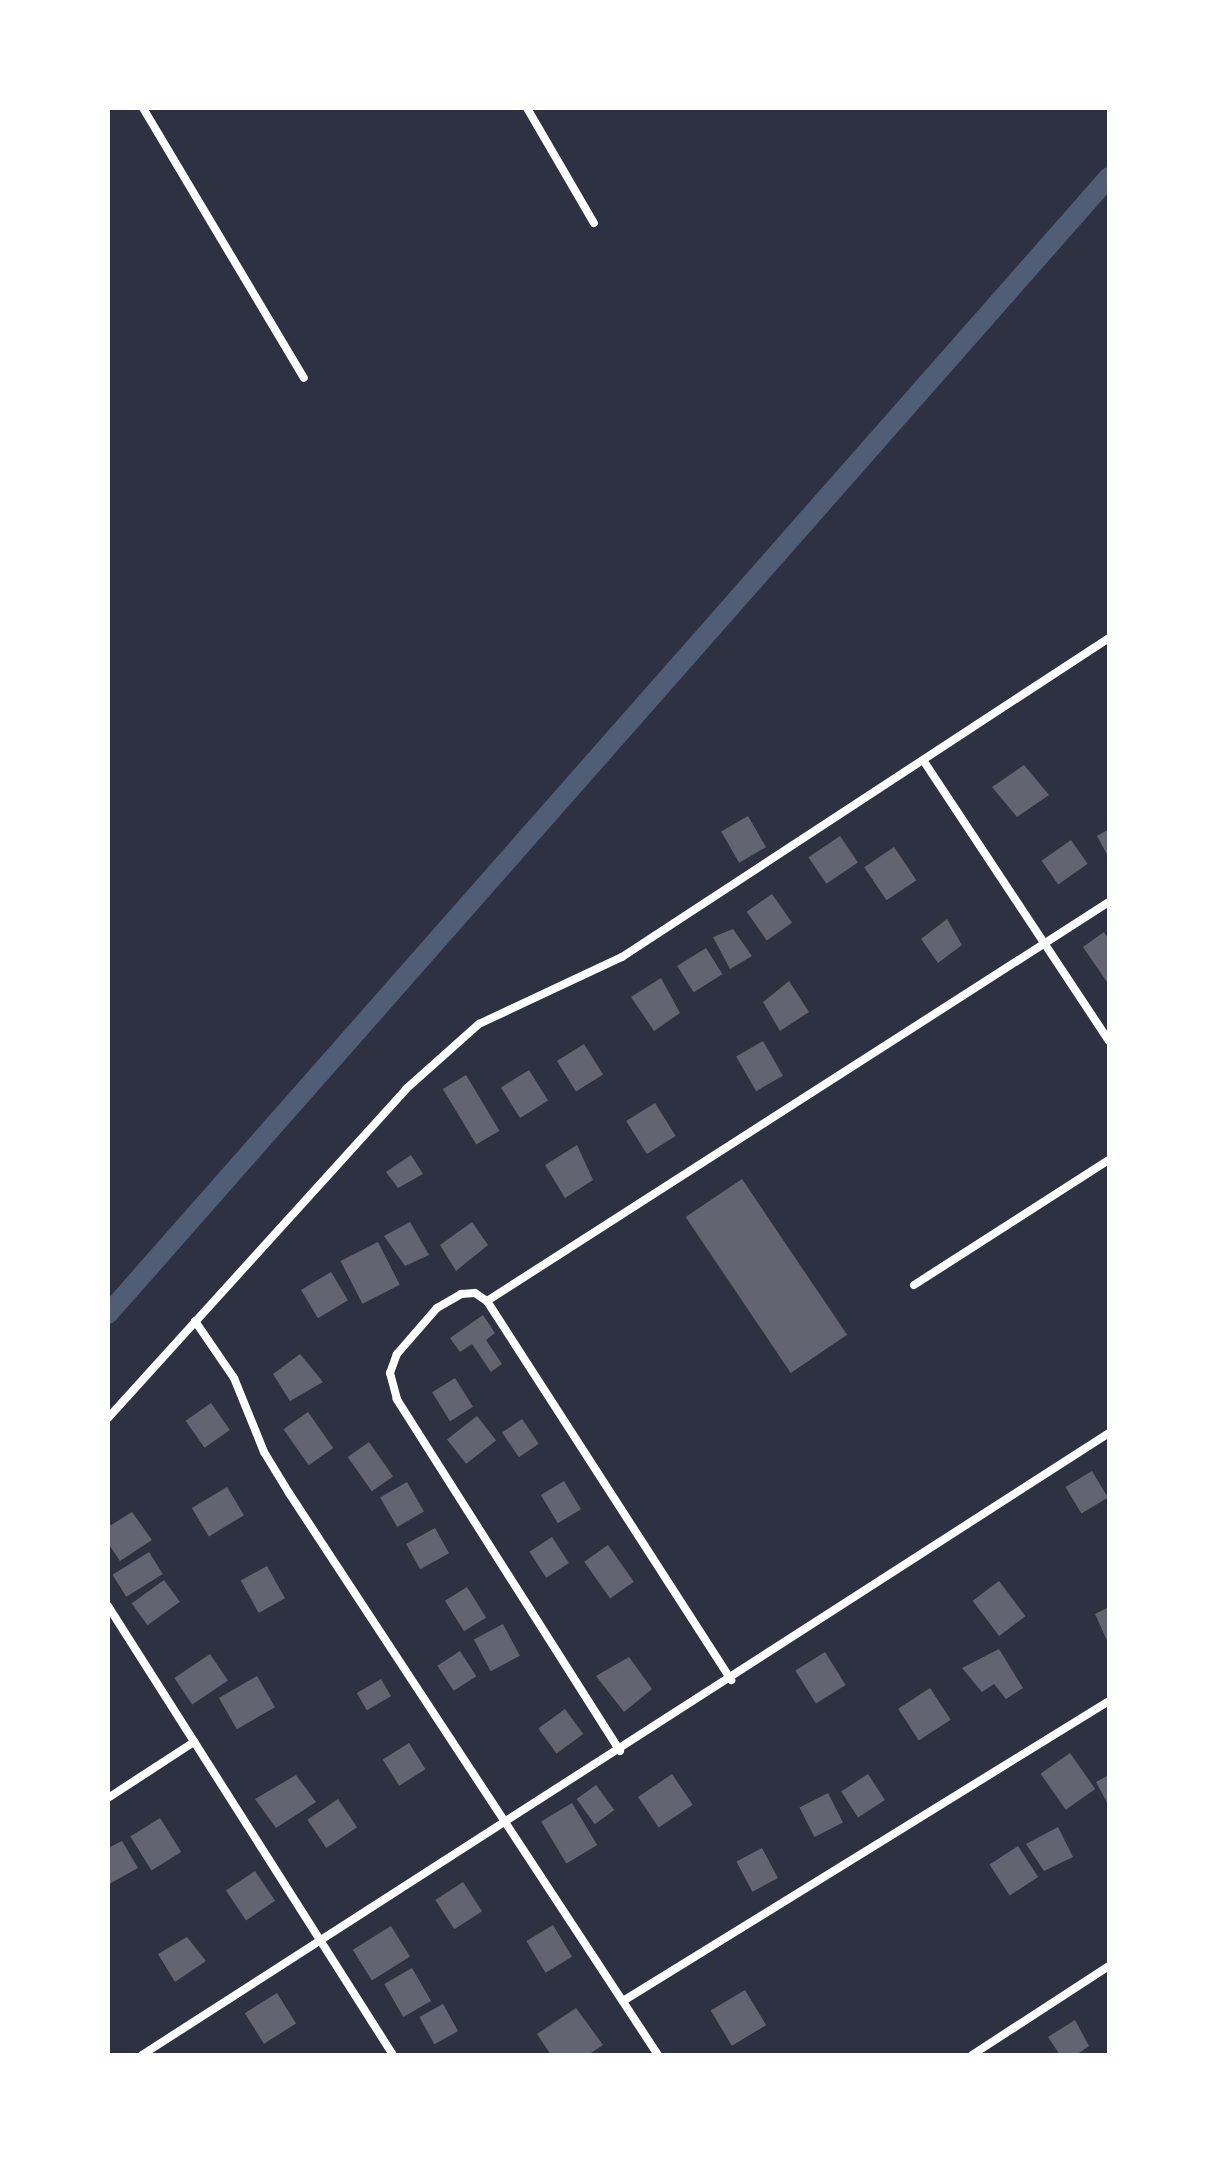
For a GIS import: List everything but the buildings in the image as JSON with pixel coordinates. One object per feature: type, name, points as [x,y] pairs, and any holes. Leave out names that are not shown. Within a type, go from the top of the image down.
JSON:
[{"type":"street","points":[[143,108],[304,378]]},
{"type":"street","points":[[527,108],[594,223]]},
{"type":"street","points":[[108,1418],[406,1089],[479,1024],[622,957],[925,763],[1109,638]]},
{"type":"street","points":[[925,763],[1109,1041]]},
{"type":"street","points":[[487,1301],[1109,902]]},
{"type":"street","points":[[914,1285],[1109,1160]]},
{"type":"street","points":[[620,1751],[397,1399],[390,1373],[397,1354],[437,1308],[461,1294],[475,1293],[487,1301],[731,1680]]},
{"type":"street","points":[[195,1321],[234,1378],[270,1462],[658,2055]]},
{"type":"street","points":[[142,2055],[731,1680],[1109,1433]]},
{"type":"street","points":[[108,1606],[393,2055]]},
{"type":"street","points":[[623,2001],[1109,1701]]},
{"type":"street","points":[[108,1798],[194,1742]]},
{"type":"street","points":[[972,2055],[1109,1966]]},
{"type":"waterway","points":[[108,1314],[1109,177]]}]
